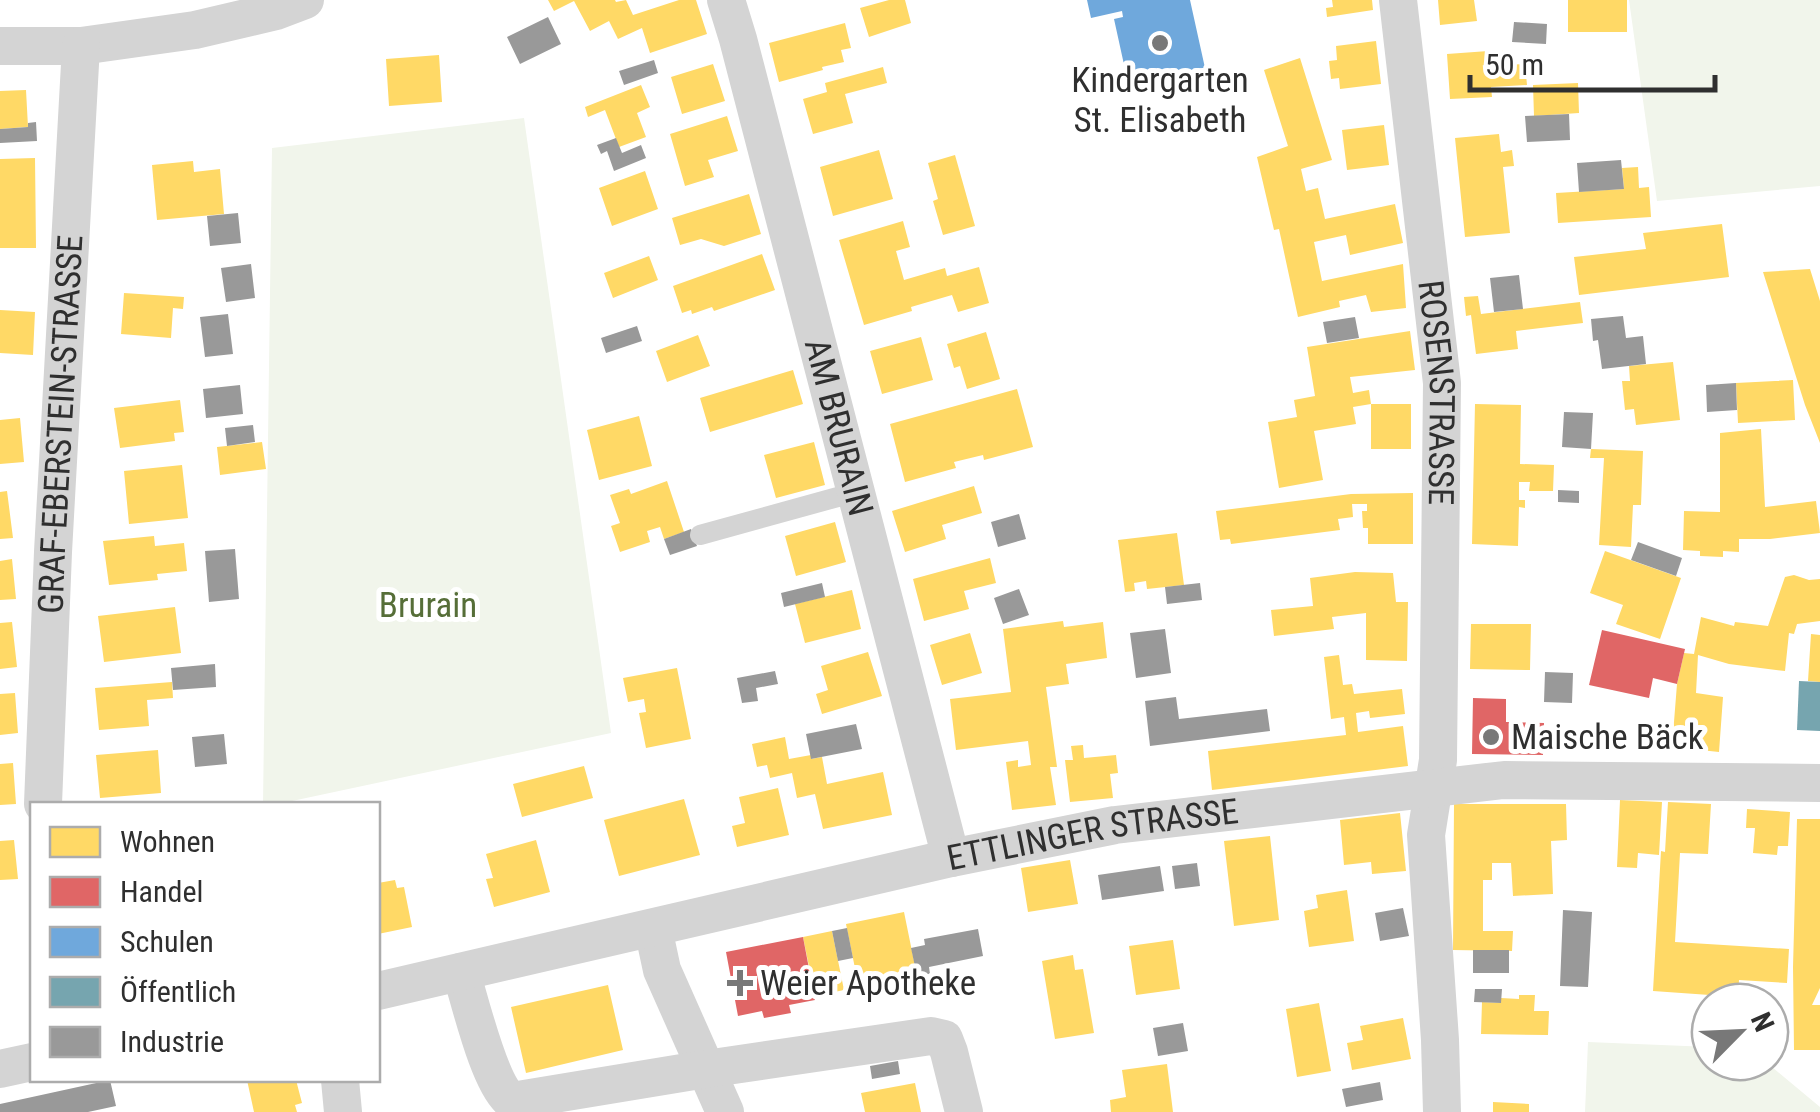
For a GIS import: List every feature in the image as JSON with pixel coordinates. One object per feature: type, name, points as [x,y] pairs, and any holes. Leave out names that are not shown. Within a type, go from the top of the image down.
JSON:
[{"type":"street","points":[[0,46],[82,46],[195,30],[305,0]]},
{"type":"street","name":"AM BRURAIN","points":[[726,0],[951,858]]},
{"type":"street","name":"ROSENSTRASSE","points":[[1398,0],[1442,383],[1438,760],[1426,834],[1442,1112]]},
{"type":"street","name":"GRAF-EBERSTEIN-STRASSE","points":[[43,802],[82,46]]},
{"type":"street","name":"ETTLINGER STRASSE","points":[[380,990],[951,858],[1115,825],[1504,780],[1820,782]]},
{"type":"street","points":[[653,928],[662,970],[726,1112]]},
{"type":"street","points":[[462,972],[502,1095],[512,1101],[932,1036],[944,1039],[964,1112]]},
{"type":"street","points":[[0,1069],[30,1062]]},
{"type":"street","points":[[340,1082],[343,1112]]},
{"type":"lane","points":[[700,535],[856,492]]},
{"type":"green space","points":[[1629,0],[1820,0],[1820,186],[1657,201]]},
{"type":"green space","name":"Brurain","points":[[524,118],[611,733],[287,802],[263,802],[272,148]]},
{"type":"green space","points":[[1588,1042],[1690,1046],[1690,1082],[1790,1082],[1820,1107],[1820,1112],[1585,1112]]},
{"type":"building: Wohnen","points":[[548,0],[626,0],[633,15],[679,0],[696,0],[707,34],[650,53],[642,28],[618,39],[609,21],[590,31],[574,1],[554,11]]},
{"type":"building: Wohnen","points":[[905,0],[911,23],[869,37],[860,8]]},
{"type":"building: Wohnen","points":[[1332,0],[1372,0],[1373,10],[1327,17],[1326,8],[1333,7]]},
{"type":"building: Wohnen","points":[[1438,0],[1474,0],[1477,21],[1440,25]]},
{"type":"building: Wohnen","points":[[1568,0],[1627,0],[1627,32],[1568,32]]},
{"type":"building: Wohnen","points":[[845,23],[851,48],[841,50],[844,62],[779,82],[769,43]]},
{"type":"building: Wohnen","points":[[1376,41],[1381,84],[1340,89],[1339,78],[1331,79],[1329,61],[1337,60],[1336,46]]},
{"type":"building: Wohnen","points":[[1502,50],[1504,65],[1525,64],[1527,85],[1491,87],[1492,97],[1450,99],[1447,54]]},
{"type":"building: Wohnen","points":[[439,55],[442,102],[389,106],[386,59]]},
{"type":"building: Wohnen","points":[[1300,58],[1332,160],[1301,169],[1306,191],[1318,188],[1325,219],[1395,204],[1403,243],[1350,255],[1346,235],[1314,242],[1322,281],[1403,264],[1406,308],[1371,312],[1366,295],[1339,301],[1340,307],[1298,317],[1279,229],[1274,230],[1257,157],[1288,146],[1264,70]]},
{"type":"building: Wohnen","points":[[713,64],[725,101],[682,114],[671,77]]},
{"type":"building: Wohnen","points":[[883,67],[887,83],[845,94],[853,123],[813,134],[803,99],[827,92],[825,83]]},
{"type":"building: Wohnen","points":[[1578,83],[1579,113],[1534,116],[1533,85]]},
{"type":"building: Wohnen","points":[[641,85],[650,107],[637,113],[646,137],[619,147],[605,110],[588,117],[585,107]]},
{"type":"building: Wohnen","points":[[26,90],[28,127],[0,129],[0,91]]},
{"type":"building: Wohnen","points":[[727,116],[738,151],[708,160],[714,177],[685,186],[670,134]]},
{"type":"building: Wohnen","points":[[1384,125],[1389,165],[1347,170],[1342,130]]},
{"type":"building: Wohnen","points":[[1499,134],[1501,152],[1512,150],[1514,166],[1503,167],[1510,233],[1465,237],[1455,138]]},
{"type":"building: Wohnen","points":[[879,150],[893,199],[833,216],[820,167]]},
{"type":"building: Wohnen","points":[[955,155],[975,226],[943,235],[928,163]]},
{"type":"building: Wohnen","points":[[35,158],[36,248],[0,248],[0,159]]},
{"type":"building: Wohnen","points":[[193,161],[194,172],[220,169],[224,214],[157,220],[152,165]]},
{"type":"building: Wohnen","points":[[1638,167],[1639,188],[1649,187],[1651,217],[1558,223],[1556,193],[1624,189],[1622,168]]},
{"type":"building: Wohnen","points":[[645,171],[658,209],[612,226],[599,188]]},
{"type":"building: Wohnen","points":[[749,194],[761,234],[724,246],[701,239],[680,245],[672,218]]},
{"type":"building: Wohnen","points":[[903,221],[910,247],[896,251],[904,280],[945,268],[947,276],[979,267],[989,303],[958,312],[952,295],[864,325],[839,240]]},
{"type":"building: Wohnen","points":[[1722,224],[1729,277],[1579,295],[1574,257],[1646,249],[1643,233]]},
{"type":"building: Wohnen","points":[[762,254],[775,290],[714,311],[712,307],[682,313],[673,286]]},
{"type":"building: Wohnen","points":[[649,256],[658,280],[613,298],[604,273]]},
{"type":"building: Wohnen","points":[[1810,269],[1820,301],[1820,443],[1763,272]]},
{"type":"building: Wohnen","points":[[124,293],[184,297],[183,309],[173,308],[171,338],[121,334]]},
{"type":"building: Wohnen","points":[[1478,296],[1481,314],[1580,302],[1583,323],[1516,331],[1518,349],[1476,354],[1471,315],[1466,316],[1464,297]]},
{"type":"building: Wohnen","points":[[0,310],[35,312],[33,355],[0,353]]},
{"type":"building: Wohnen","points":[[1410,331],[1415,370],[1350,377],[1353,393],[1369,390],[1371,404],[1353,407],[1356,424],[1314,431],[1323,480],[1279,488],[1268,422],[1297,417],[1294,400],[1315,396],[1307,347]]},
{"type":"building: Wohnen","points":[[986,332],[1000,379],[967,389],[960,366],[954,368],[947,344]]},
{"type":"building: Wohnen","points":[[698,335],[710,366],[667,382],[656,351]]},
{"type":"building: Wohnen","points":[[921,337],[933,380],[882,394],[870,351]]},
{"type":"building: Wohnen","points":[[1673,362],[1680,420],[1636,425],[1634,409],[1625,410],[1622,381],[1630,381],[1629,366]]},
{"type":"building: Wohnen","points":[[793,370],[803,404],[710,432],[700,398]]},
{"type":"building: Wohnen","points":[[1793,380],[1795,420],[1738,423],[1736,383]]},
{"type":"building: Wohnen","points":[[1017,389],[1033,447],[984,460],[983,455],[954,462],[956,468],[905,482],[890,424]]},
{"type":"building: Wohnen","points":[[180,400],[184,432],[174,433],[175,441],[120,448],[114,408]]},
{"type":"building: Wohnen","points":[[1371,404],[1411,404],[1411,449],[1371,449]]},
{"type":"building: Wohnen","points":[[1475,404],[1521,405],[1520,464],[1554,465],[1553,491],[1529,491],[1530,482],[1519,482],[1519,500],[1525,500],[1525,508],[1519,507],[1518,546],[1472,544]]},
{"type":"building: Wohnen","points":[[639,416],[652,466],[599,480],[587,430]]},
{"type":"building: Wohnen","points":[[20,418],[24,462],[0,464],[0,420]]},
{"type":"building: Wohnen","points":[[1761,429],[1765,507],[1816,501],[1820,533],[1739,539],[1739,552],[1723,551],[1723,557],[1683,550],[1684,511],[1720,512],[1720,433]]},
{"type":"building: Wohnen","points":[[262,442],[266,469],[220,475],[217,447]]},
{"type":"building: Wohnen","points":[[814,442],[825,485],[776,498],[764,455]]},
{"type":"building: Wohnen","points":[[1591,449],[1643,451],[1641,505],[1633,505],[1631,547],[1599,545],[1604,458],[1590,458]]},
{"type":"building: Wohnen","points":[[182,465],[188,518],[129,524],[124,471]]},
{"type":"building: Wohnen","points":[[667,481],[684,532],[664,539],[660,527],[647,531],[650,542],[620,552],[611,526],[620,523],[610,495],[629,489],[631,494]]},
{"type":"building: Wohnen","points":[[974,486],[982,513],[942,525],[946,539],[905,552],[892,511]]},
{"type":"building: Wohnen","points":[[7,491],[13,538],[0,539],[0,492]]},
{"type":"building: Wohnen","points":[[1413,493],[1413,544],[1368,544],[1362,511],[1367,511],[1367,504],[1352,504],[1353,517],[1338,519],[1340,530],[1231,544],[1230,539],[1220,540],[1216,511],[1351,494]]},
{"type":"building: Wohnen","points":[[835,522],[846,562],[796,576],[785,536]]},
{"type":"building: Wohnen","points":[[1177,533],[1184,585],[1147,589],[1146,581],[1134,583],[1135,591],[1125,592],[1118,540]]},
{"type":"building: Wohnen","points":[[154,536],[155,546],[184,543],[187,571],[157,574],[158,580],[109,585],[103,541]]},
{"type":"building: Wohnen","points":[[1605,551],[1681,578],[1660,639],[1616,624],[1623,605],[1590,593]]},
{"type":"building: Wohnen","points":[[990,558],[996,583],[964,591],[969,609],[924,621],[913,579]]},
{"type":"building: Wohnen","points":[[12,559],[16,599],[0,600],[0,561]]},
{"type":"building: Wohnen","points":[[1355,572],[1393,573],[1396,602],[1408,602],[1407,661],[1366,660],[1366,613],[1332,617],[1334,629],[1274,636],[1271,610],[1313,606],[1310,578]]},
{"type":"building: Wohnen","points":[[1785,577],[1820,579],[1820,621],[1797,624],[1794,634],[1789,633],[1785,671],[1729,664],[1698,655],[1696,693],[1723,697],[1719,752],[1672,747],[1677,684],[1684,653],[1694,654],[1701,617],[1734,626],[1735,622],[1768,626]]},
{"type":"building: Wohnen","points":[[852,590],[861,629],[805,643],[795,604]]},
{"type":"building: Wohnen","points":[[175,607],[181,653],[104,662],[98,616]]},
{"type":"building: Wohnen","points":[[1063,621],[1064,627],[1103,622],[1107,658],[1066,664],[1069,684],[1046,687],[1057,767],[1050,767],[1056,805],[1012,810],[1006,762],[1018,760],[1018,767],[1031,765],[1028,741],[956,750],[950,699],[1011,692],[1003,629]]},
{"type":"building: Wohnen","points":[[12,622],[17,667],[0,669],[0,623]]},
{"type":"building: Wohnen","points":[[1471,624],[1531,624],[1530,670],[1470,669]]},
{"type":"building: Wohnen","points":[[970,633],[982,673],[942,685],[930,645]]},
{"type":"building: Wohnen","points":[[1811,634],[1820,635],[1820,682],[1808,681]]},
{"type":"building: Wohnen","points":[[868,652],[882,696],[822,714],[816,694],[828,690],[821,666]]},
{"type":"building: Wohnen","points":[[1339,655],[1343,685],[1352,684],[1354,694],[1402,689],[1405,714],[1370,718],[1369,711],[1356,713],[1358,732],[1403,726],[1408,766],[1212,790],[1208,751],[1346,735],[1344,717],[1331,719],[1324,657]]},
{"type":"building: Wohnen","points":[[677,668],[691,739],[646,748],[639,713],[646,712],[644,699],[628,702],[623,678]]},
{"type":"building: Wohnen","points":[[172,682],[173,698],[147,700],[149,726],[99,730],[95,688]]},
{"type":"building: Wohnen","points":[[15,693],[18,733],[0,735],[0,694]]},
{"type":"building: Wohnen","points":[[785,737],[789,759],[822,757],[827,784],[883,772],[892,815],[823,829],[815,794],[797,798],[792,773],[770,778],[767,765],[757,767],[752,744]]},
{"type":"building: Wohnen","points":[[1083,745],[1084,758],[1116,755],[1118,773],[1110,774],[1113,798],[1070,802],[1065,760],[1073,760],[1071,746]]},
{"type":"building: Wohnen","points":[[158,750],[161,793],[100,798],[96,755]]},
{"type":"building: Wohnen","points":[[13,763],[16,804],[0,805],[0,764]]},
{"type":"building: Wohnen","points":[[584,766],[593,798],[522,817],[513,784]]},
{"type":"building: Wohnen","points":[[778,788],[789,835],[737,847],[732,826],[745,823],[739,797]]},
{"type":"building: Wohnen","points":[[684,799],[700,855],[619,876],[604,820]]},
{"type":"building: Wohnen","points":[[1620,800],[1662,802],[1659,855],[1638,853],[1637,868],[1617,867]]},
{"type":"building: Wohnen","points":[[1668,802],[1711,804],[1708,854],[1680,853],[1675,942],[1789,949],[1787,982],[1690,982],[1690,994],[1653,991],[1661,851],[1665,852]]},
{"type":"building: Wohnen","points":[[1454,804],[1566,804],[1567,840],[1551,841],[1553,894],[1513,896],[1511,863],[1492,863],[1492,880],[1483,880],[1483,931],[1513,931],[1512,951],[1453,950]]},
{"type":"building: Wohnen","points":[[1747,809],[1790,812],[1788,846],[1778,846],[1777,855],[1753,853],[1755,828],[1746,828]]},
{"type":"building: Wohnen","points":[[1400,813],[1406,871],[1372,874],[1371,862],[1344,865],[1340,820]]},
{"type":"building: Wohnen","points":[[1797,819],[1820,819],[1820,988],[1812,1005],[1820,1005],[1820,1050],[1794,1050]]},
{"type":"building: Wohnen","points":[[1270,836],[1279,920],[1234,926],[1224,841]]},
{"type":"building: Wohnen","points":[[14,840],[18,879],[0,880],[0,841]]},
{"type":"building: Wohnen","points":[[536,840],[550,892],[494,907],[486,879],[493,878],[486,854]]},
{"type":"building: Wohnen","points":[[1070,860],[1078,904],[1028,912],[1021,868]]},
{"type":"building: Wohnen","points":[[395,880],[397,888],[404,887],[412,927],[380,934],[380,883]]},
{"type":"building: Wohnen","points":[[1347,890],[1354,941],[1309,947],[1304,911],[1318,908],[1316,895]]},
{"type":"building: Wohnen","points":[[904,912],[916,971],[858,983],[846,924]]},
{"type":"building: Wohnen","points":[[832,931],[844,990],[815,996],[803,937]]},
{"type":"building: Wohnen","points":[[1173,940],[1180,989],[1136,995],[1129,946]]},
{"type":"building: Wohnen","points":[[1073,955],[1075,970],[1083,969],[1094,1033],[1055,1039],[1042,961]]},
{"type":"building: Wohnen","points":[[608,985],[623,1050],[526,1073],[511,1007]]},
{"type":"building: Wohnen","points":[[1519,995],[1535,995],[1534,1011],[1549,1011],[1548,1035],[1481,1034],[1482,1002],[1501,1003],[1501,998],[1519,999]]},
{"type":"building: Wohnen","points":[[1319,1003],[1331,1071],[1297,1077],[1286,1009]]},
{"type":"building: Wohnen","points":[[1403,1018],[1411,1059],[1352,1070],[1347,1043],[1363,1040],[1360,1026]]},
{"type":"building: Wohnen","points":[[1167,1064],[1173,1112],[1111,1112],[1110,1100],[1126,1097],[1122,1070]]},
{"type":"building: Wohnen","points":[[247,1082],[297,1082],[302,1103],[295,1105],[297,1112],[254,1112]]},
{"type":"building: Wohnen","points":[[915,1083],[921,1112],[865,1112],[861,1093]]},
{"type":"building: Wohnen","points":[[1493,1102],[1529,1104],[1529,1112],[1493,1112]]},
{"type":"building: Handel","points":[[1602,630],[1685,649],[1677,684],[1653,678],[1649,698],[1589,685]]},
{"type":"building: Handel","points":[[1473,698],[1506,699],[1506,722],[1544,723],[1543,755],[1472,754]]},
{"type":"building: Handel","points":[[803,937],[815,1000],[789,1005],[791,1013],[764,1018],[762,1011],[738,1016],[726,952]]},
{"type":"building: Schulen","name":"Kindergarten St. Elisabeth","points":[[1087,0],[1190,0],[1205,68],[1166,76],[1168,83],[1130,92],[1114,19],[1123,17],[1122,11],[1091,18]]},
{"type":"building: Öffentlich","points":[[1799,681],[1820,682],[1820,731],[1797,730]]},
{"type":"building: Industrie","points":[[548,17],[561,44],[520,64],[507,37]]},
{"type":"building: Industrie","points":[[1514,22],[1547,24],[1546,44],[1512,42]]},
{"type":"building: Industrie","points":[[654,60],[658,73],[624,85],[619,71]]},
{"type":"building: Industrie","points":[[1569,114],[1570,140],[1527,142],[1525,116]]},
{"type":"building: Industrie","points":[[36,122],[37,141],[0,143],[0,129],[28,127],[28,123]]},
{"type":"building: Industrie","points":[[616,138],[622,153],[641,145],[646,158],[614,171],[607,151],[601,154],[597,145]]},
{"type":"building: Industrie","points":[[1621,160],[1624,189],[1579,192],[1577,163]]},
{"type":"building: Industrie","points":[[238,213],[241,243],[210,246],[207,216]]},
{"type":"building: Industrie","points":[[251,264],[255,298],[226,302],[221,268]]},
{"type":"building: Industrie","points":[[1519,275],[1523,309],[1494,312],[1490,278]]},
{"type":"building: Industrie","points":[[228,314],[233,354],[205,357],[200,317]]},
{"type":"building: Industrie","points":[[1623,316],[1626,338],[1643,336],[1646,364],[1602,369],[1591,319]]},
{"type":"building: Industrie","points":[[1355,317],[1359,338],[1327,343],[1323,322]]},
{"type":"building: Industrie","points":[[637,326],[642,341],[606,353],[601,338]]},
{"type":"building: Industrie","points":[[1736,383],[1737,410],[1707,412],[1706,385]]},
{"type":"building: Industrie","points":[[240,385],[243,414],[206,418],[203,389]]},
{"type":"building: Industrie","points":[[1564,412],[1593,413],[1591,449],[1562,447]]},
{"type":"building: Industrie","points":[[253,425],[255,442],[227,446],[225,428]]},
{"type":"building: Industrie","points":[[1558,490],[1579,491],[1579,503],[1558,502]]},
{"type":"building: Industrie","points":[[1019,514],[1026,539],[998,547],[991,522]]},
{"type":"building: Industrie","points":[[691,529],[697,546],[670,555],[664,539]]},
{"type":"building: Industrie","points":[[1638,542],[1682,558],[1676,576],[1631,560]]},
{"type":"building: Industrie","points":[[235,549],[239,599],[209,602],[205,551]]},
{"type":"building: Industrie","points":[[822,583],[825,597],[784,607],[781,593]]},
{"type":"building: Industrie","points":[[1200,583],[1202,600],[1167,604],[1165,587]]},
{"type":"building: Industrie","points":[[1019,589],[1029,615],[1003,624],[994,598]]},
{"type":"building: Industrie","points":[[1165,629],[1171,673],[1136,678],[1130,633]]},
{"type":"building: Industrie","points":[[215,664],[216,687],[173,690],[171,668]]},
{"type":"building: Industrie","points":[[775,671],[778,684],[756,688],[758,701],[742,703],[737,678]]},
{"type":"building: Industrie","points":[[1545,672],[1573,673],[1572,703],[1544,702]]},
{"type":"building: Industrie","points":[[1176,697],[1179,719],[1267,709],[1270,731],[1150,746],[1145,701]]},
{"type":"building: Industrie","points":[[856,724],[862,749],[811,759],[806,734]]},
{"type":"building: Industrie","points":[[224,734],[227,764],[195,767],[192,737]]},
{"type":"building: Industrie","points":[[1197,863],[1200,886],[1175,889],[1172,866]]},
{"type":"building: Industrie","points":[[1160,866],[1164,891],[1102,900],[1098,875]]},
{"type":"building: Industrie","points":[[1403,908],[1409,936],[1380,941],[1375,913]]},
{"type":"building: Industrie","points":[[1563,910],[1592,912],[1588,987],[1560,986]]},
{"type":"building: Industrie","points":[[847,928],[853,958],[838,961],[832,931]]},
{"type":"building: Industrie","points":[[978,929],[983,956],[929,967],[930,974],[917,976],[911,948],[925,945],[924,939]]},
{"type":"building: Industrie","points":[[1473,950],[1509,950],[1509,973],[1473,973]]},
{"type":"building: Industrie","points":[[1475,989],[1502,989],[1501,1003],[1474,1002]]},
{"type":"building: Industrie","points":[[1183,1023],[1188,1051],[1158,1056],[1153,1028]]},
{"type":"building: Industrie","points":[[898,1061],[900,1074],[872,1079],[870,1066]]},
{"type":"building: Industrie","points":[[110,1082],[116,1106],[88,1112],[0,1112],[0,1104]]},
{"type":"building: Industrie","points":[[1380,1082],[1383,1100],[1346,1107],[1342,1089]]},
{"type":"place","name":"Kindergarten St. Elisabeth","points":[[1160,43]]},
{"type":"place","name":"Maische Bäck","points":[[1491,737]]},
{"type":"place","name":"Weier Apotheke","points":[[740,983]]}]
